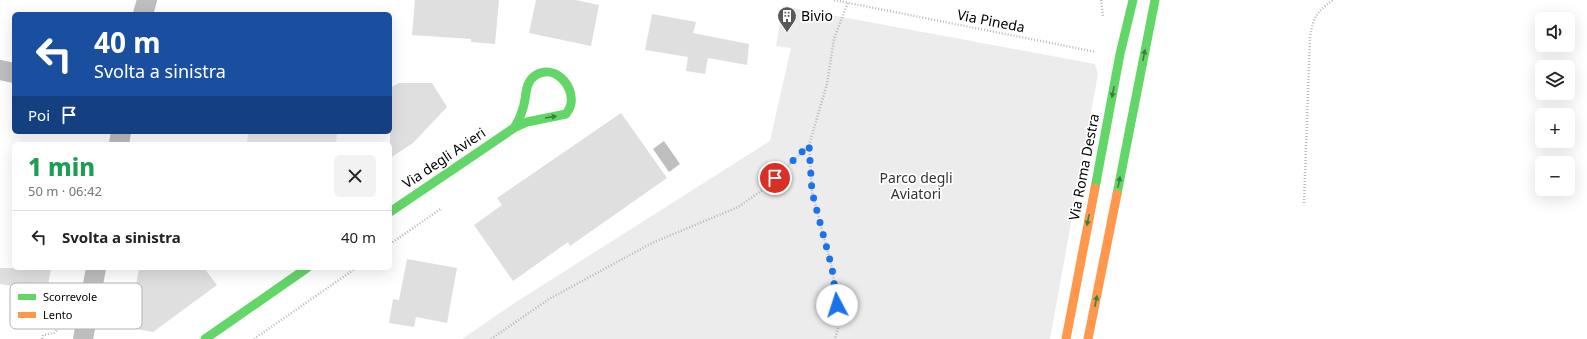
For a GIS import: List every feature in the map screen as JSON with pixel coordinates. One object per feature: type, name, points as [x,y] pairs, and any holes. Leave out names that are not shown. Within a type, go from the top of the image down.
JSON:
[{"type":"street","points":[[144,12],[147,0]]},
{"type":"street","name":"Via Roma Destra","points":[[1066,339],[1120,54],[1133,0]]},
{"type":"street","name":"Via Roma Destra","points":[[1088,339],[1155,0]]},
{"type":"street","points":[[1120,15],[1120,54]]},
{"type":"street","points":[[0,70],[12,73]]},
{"type":"street","name":"Via degli Avieri","points":[[392,211],[514,128],[527,122],[566,114],[572,103],[572,92],[566,82],[551,72],[542,72],[535,75],[528,84],[523,111],[514,128]]},
{"type":"street","name":"Via Roma Destra","points":[[1107,198],[1109,234]]},
{"type":"street","points":[[93,283],[96,270]]},
{"type":"street","points":[[205,339],[304,270]]},
{"type":"street","points":[[83,339],[85,329]]},
{"type":"path","name":"Via Pineda","points":[[834,0],[1101,53],[1120,54]]},
{"type":"path","points":[[1304,203],[1310,37],[1313,19],[1321,8],[1332,0]]},
{"type":"path","points":[[836,339],[838,328],[836,294],[832,268],[812,192],[809,145],[827,84],[834,39],[848,2]]},
{"type":"path","points":[[491,339],[549,299],[652,243],[738,207],[764,189],[809,145]]},
{"type":"path","points":[[254,339],[353,270]]},
{"type":"path","points":[[42,339],[43,335],[54,333],[58,329]]},
{"type":"green space","name":"Parco degli Aviatori","points":[[783,6],[1095,64],[1098,74],[1050,339],[462,339],[516,302],[770,141],[791,48],[776,46]]},
{"type":"green space","points":[[248,134],[337,134],[336,142],[247,142]]},
{"type":"shaded area","points":[[664,141],[680,164],[669,172],[653,149]]},
{"type":"building","points":[[415,0],[499,0],[495,44],[471,42],[471,39],[412,35]]},
{"type":"building","points":[[536,0],[576,0],[599,5],[591,46],[529,33]]},
{"type":"building","points":[[652,14],[696,22],[693,33],[749,44],[747,65],[708,58],[705,74],[686,71],[688,57],[645,50]]},
{"type":"building","points":[[399,83],[432,83],[447,107],[413,143],[392,157],[392,142],[390,142],[390,134],[392,134],[392,87]]},
{"type":"building","points":[[621,113],[667,178],[570,246],[568,242],[513,281],[474,225],[502,205],[497,198]]},
{"type":"building","points":[[407,259],[457,268],[447,323],[416,317],[414,327],[389,323],[393,299],[399,300]]},
{"type":"building","points":[[0,268],[12,268],[12,270],[51,270],[48,283],[10,283],[10,286],[0,284]]},
{"type":"building","points":[[139,270],[206,270],[217,285],[153,332],[135,329],[142,329],[142,283],[136,283]]},
{"type":"traffic: fast","points":[[1095,188],[1120,54],[1133,0]]},
{"type":"traffic: fast","points":[[1117,194],[1155,0]]},
{"type":"traffic: fast","points":[[543,72],[549,72],[556,74],[566,83],[571,96],[571,103],[566,114],[527,122],[514,128],[524,104],[526,90],[532,78],[543,72]]},
{"type":"traffic: fast","points":[[392,211],[514,128]]},
{"type":"traffic: fast","points":[[205,339],[304,270]]},
{"type":"traffic: slow","points":[[1066,339],[1095,188]]},
{"type":"traffic: slow","points":[[1088,339],[1117,194]]},
{"type":"place","name":"Bivio","points":[[787,33]]},
{"type":"route","points":[[775,178],[809,145],[812,192],[824,232],[832,268],[837,305]]}]
